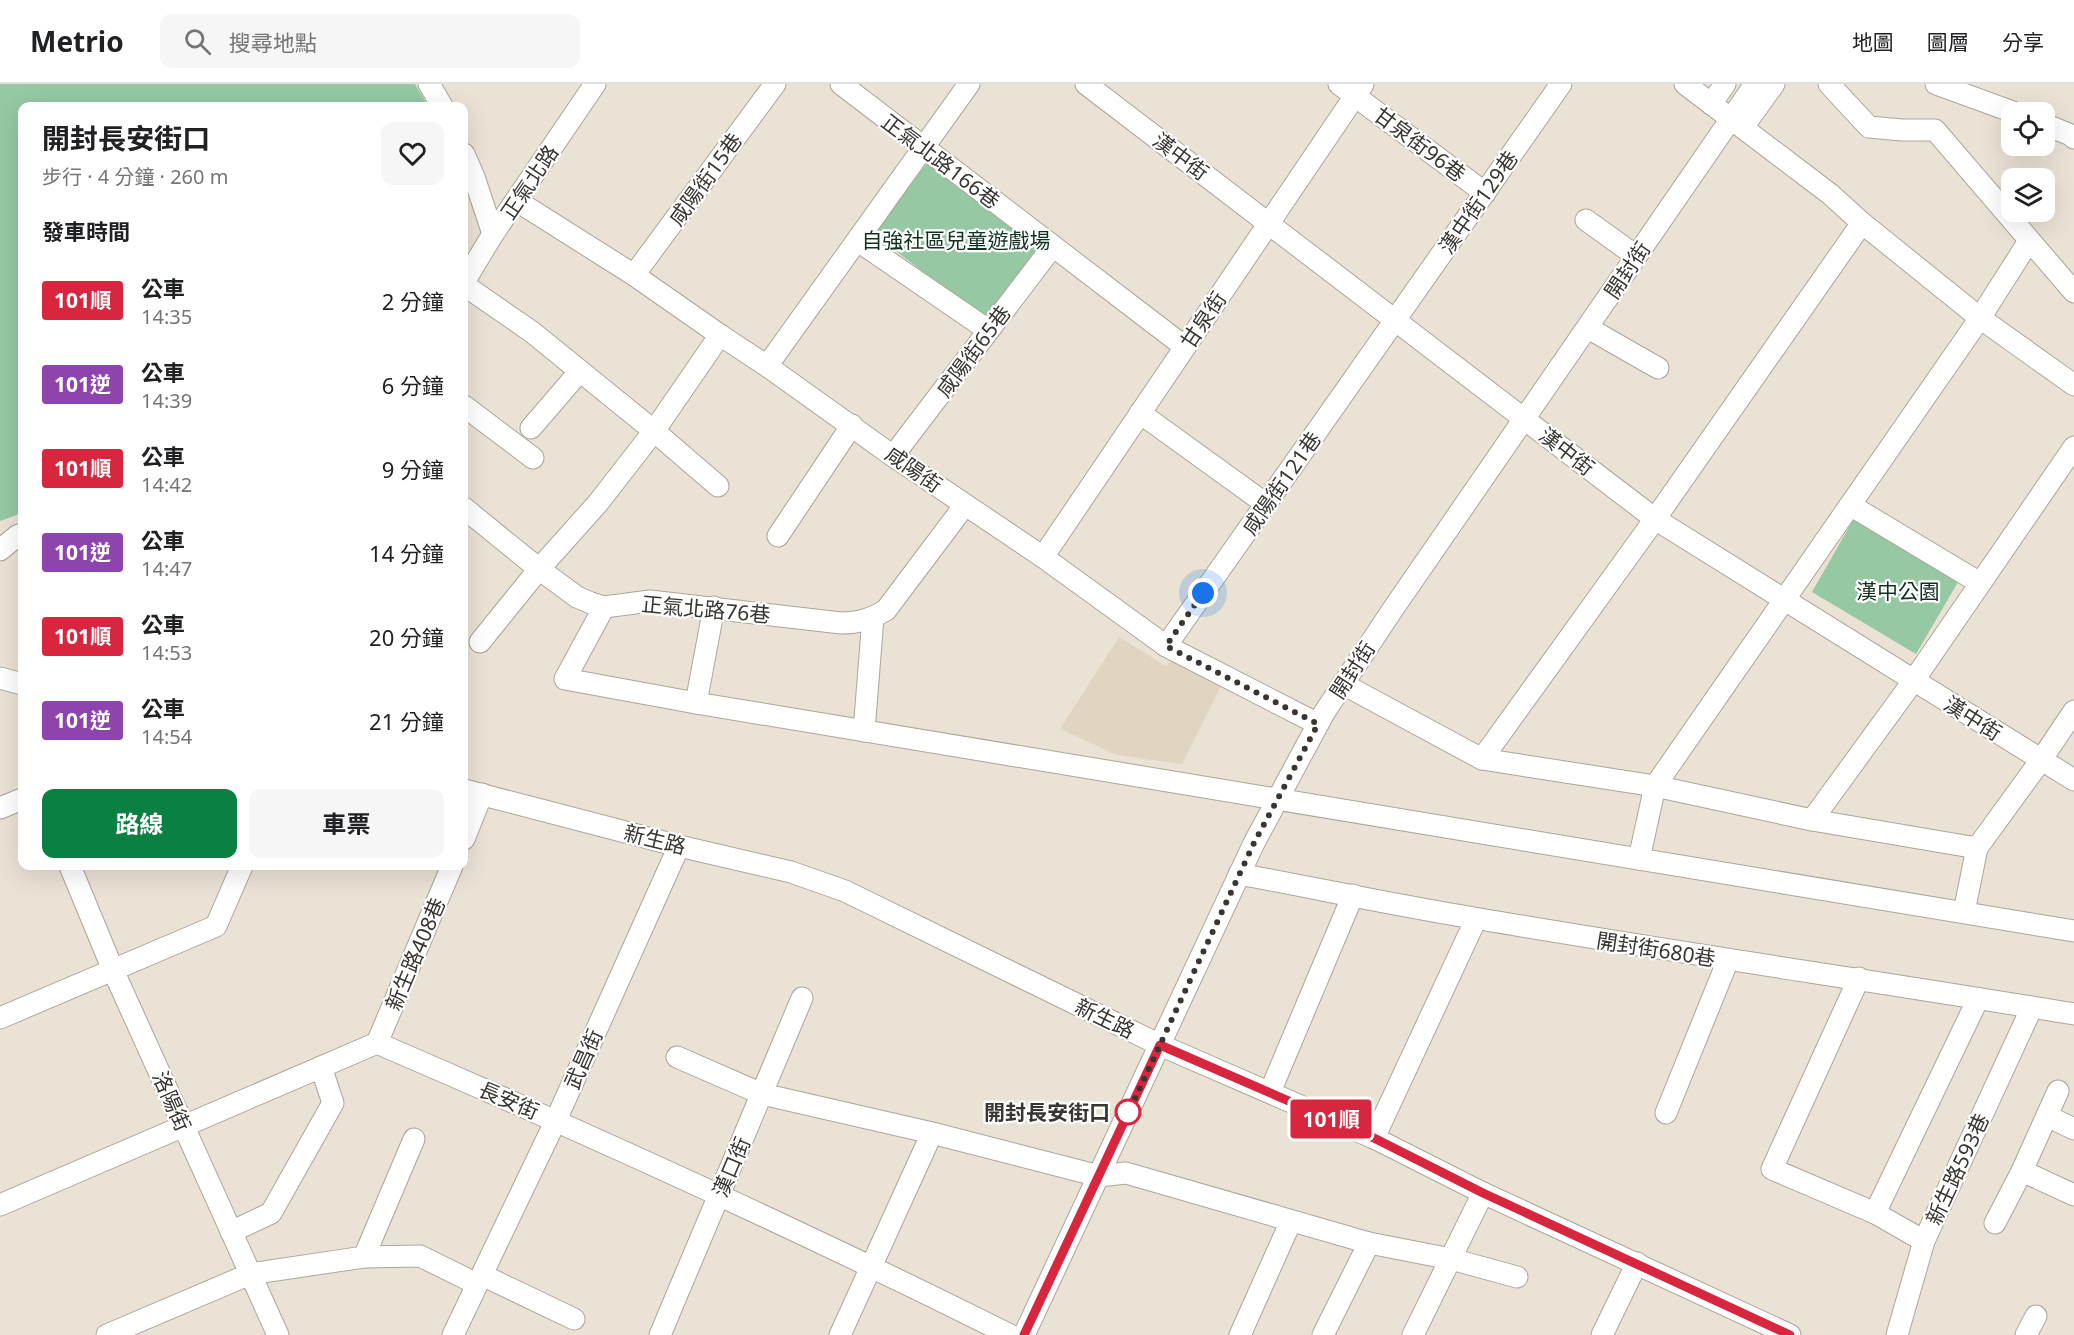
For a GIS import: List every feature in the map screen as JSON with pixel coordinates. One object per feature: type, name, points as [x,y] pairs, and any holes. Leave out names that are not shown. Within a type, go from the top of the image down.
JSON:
[{"type":"street","points":[[429,84],[440,102]]},
{"type":"street","name":"正氣北路","points":[[468,276],[493,234],[595,84]]},
{"type":"street","name":"咸陽街15巷","points":[[634,275],[775,84]]},
{"type":"street","name":"正氣北路166巷","points":[[841,84],[1185,346]]},
{"type":"street","points":[[767,366],[969,84]]},
{"type":"street","name":"漢中街","points":[[1086,84],[1526,418],[1655,519],[2074,780]]},
{"type":"street","name":"漢中街129巷","points":[[1396,320],[1561,84]]},
{"type":"street","points":[[1685,84],[1830,194],[1862,223],[1980,318],[2074,385]]},
{"type":"street","points":[[1711,104],[1725,84]]},
{"type":"street","points":[[1737,122],[1755,84]]},
{"type":"street","points":[[1737,122],[1774,84]]},
{"type":"street","points":[[1829,84],[1869,127],[1935,130],[2074,292]]},
{"type":"street","points":[[1936,84],[2001,108]]},
{"type":"street","name":"甘泉街","points":[[1043,556],[1269,223],[1353,88]]},
{"type":"street","name":"甘泉街96巷","points":[[1353,88],[1485,193]]},
{"type":"street","name":"開封街","points":[[1024,1335],[1239,874],[1318,724],[1393,609],[1636,256],[1737,122]]},
{"type":"street","points":[[2055,128],[2074,138]]},
{"type":"street","points":[[468,163],[493,234]]},
{"type":"street","name":"咸陽街","points":[[517,201],[634,275],[767,366],[893,456],[1043,556],[1166,646],[1318,724]]},
{"type":"street","points":[[1586,220],[1636,256]]},
{"type":"street","points":[[1482,759],[1655,519],[1862,223]]},
{"type":"street","points":[[858,241],[988,330]]},
{"type":"street","points":[[1639,859],[1655,786],[1980,318],[2030,242]]},
{"type":"street","name":"咸陽街65巷","points":[[893,456],[1053,246]]},
{"type":"street","points":[[468,286],[532,332],[718,486]]},
{"type":"street","name":"咸陽街121巷","points":[[1166,646],[1396,320]]},
{"type":"street","points":[[1588,328],[1658,368]]},
{"type":"street","points":[[480,642],[539,569],[598,503],[654,431],[720,335]]},
{"type":"street","points":[[531,428],[580,371]]},
{"type":"street","points":[[468,409],[533,458]]},
{"type":"street","points":[[1140,413],[1266,504]]},
{"type":"street","points":[[778,536],[852,425]]},
{"type":"street","points":[[1812,820],[1914,680],[2074,447]]},
{"type":"street","points":[[864,730],[873,618],[886,610],[965,505]]},
{"type":"street","points":[[1850,505],[1980,583]]},
{"type":"street","name":"正氣北路76巷","points":[[468,511],[539,569],[578,597],[604,606],[650,601],[842,623],[857,623],[873,618]]},
{"type":"street","points":[[0,550],[18,537]]},
{"type":"street","points":[[604,606],[565,679],[696,703],[2074,931]]},
{"type":"street","points":[[696,703],[714,608]]},
{"type":"street","points":[[0,678],[18,683]]},
{"type":"street","points":[[1343,684],[1482,759],[1655,786],[1812,820],[1977,848]]},
{"type":"street","points":[[1964,912],[1977,848],[2074,711]]},
{"type":"street","points":[[468,818],[473,792]]},
{"type":"street","name":"新生路","points":[[473,792],[679,846],[791,872],[845,891],[1160,1045],[1374,1138],[1483,1193],[1637,1263],[1779,1333]]},
{"type":"street","points":[[0,808],[18,801]]},
{"type":"street","name":"武昌街","points":[[453,1335],[556,1120],[679,846]]},
{"type":"street","name":"洛陽街","points":[[72,870],[113,970],[278,1335]]},
{"type":"street","points":[[0,1018],[216,926],[240,870]]},
{"type":"street","name":"新生路408巷","points":[[377,1043],[450,870]]},
{"type":"street","name":"開封街680巷","points":[[1239,874],[1476,919],[1728,960],[1859,978],[2074,1014]]},
{"type":"street","points":[[1270,1092],[1353,895]]},
{"type":"street","points":[[1374,1138],[1476,919]]},
{"type":"street","points":[[1666,1113],[1728,960]]},
{"type":"street","points":[[1859,978],[1772,1169],[1875,1213],[1924,1241]]},
{"type":"street","name":"漢口街","points":[[660,1335],[802,998]]},
{"type":"street","points":[[1875,1213],[1978,999]]},
{"type":"street","name":"新生路593巷","points":[[1897,1335],[1924,1241],[2032,1007]]},
{"type":"street","points":[[0,1205],[377,1043]]},
{"type":"street","name":"長安街","points":[[377,1043],[720,1194],[1010,1335]]},
{"type":"street","points":[[677,1057],[762,1094],[1099,1176],[1126,1173],[1369,1243],[1451,1259],[1517,1277]]},
{"type":"street","points":[[231,1232],[271,1213],[333,1103],[321,1067]]},
{"type":"street","points":[[1995,1223],[2022,1171],[2058,1091]]},
{"type":"street","points":[[2047,1116],[2074,1129]]},
{"type":"street","points":[[840,1335],[932,1134]]},
{"type":"street","points":[[364,1257],[414,1139]]},
{"type":"street","points":[[2022,1171],[2074,1194]]},
{"type":"street","points":[[1413,1335],[1483,1193]]},
{"type":"street","points":[[1240,1335],[1291,1221]]},
{"type":"street","points":[[1323,1335],[1369,1243]]},
{"type":"street","points":[[107,1335],[250,1274],[364,1257],[420,1256],[574,1319]]},
{"type":"street","points":[[1602,1335],[1637,1263]]},
{"type":"street","points":[[2026,1335],[2036,1316]]},
{"type":"shaded area","points":[[1119,637],[1166,666],[1174,658],[1222,684],[1182,764],[1117,755],[1060,729]]},
{"type":"green space","points":[[0,84],[415,84],[426,102],[18,102],[18,514],[0,521]]},
{"type":"green space","name":"自強社區兒童遊戲場","points":[[927,163],[1039,246],[985,318],[873,234]]},
{"type":"green space","name":"漢中公園","points":[[1856,515],[1961,577],[1916,654],[1812,592]]},
{"type":"bus line","name":"101順","points":[[1024,1335],[1160,1045],[1374,1138],[1483,1193],[1790,1335]]},
{"type":"place","name":"開封長安街口","points":[[1128,1112]]},
{"type":"route","points":[[1128,1112],[1125,1120],[1254,843],[1318,724],[1166,646],[1203,593]]}]
